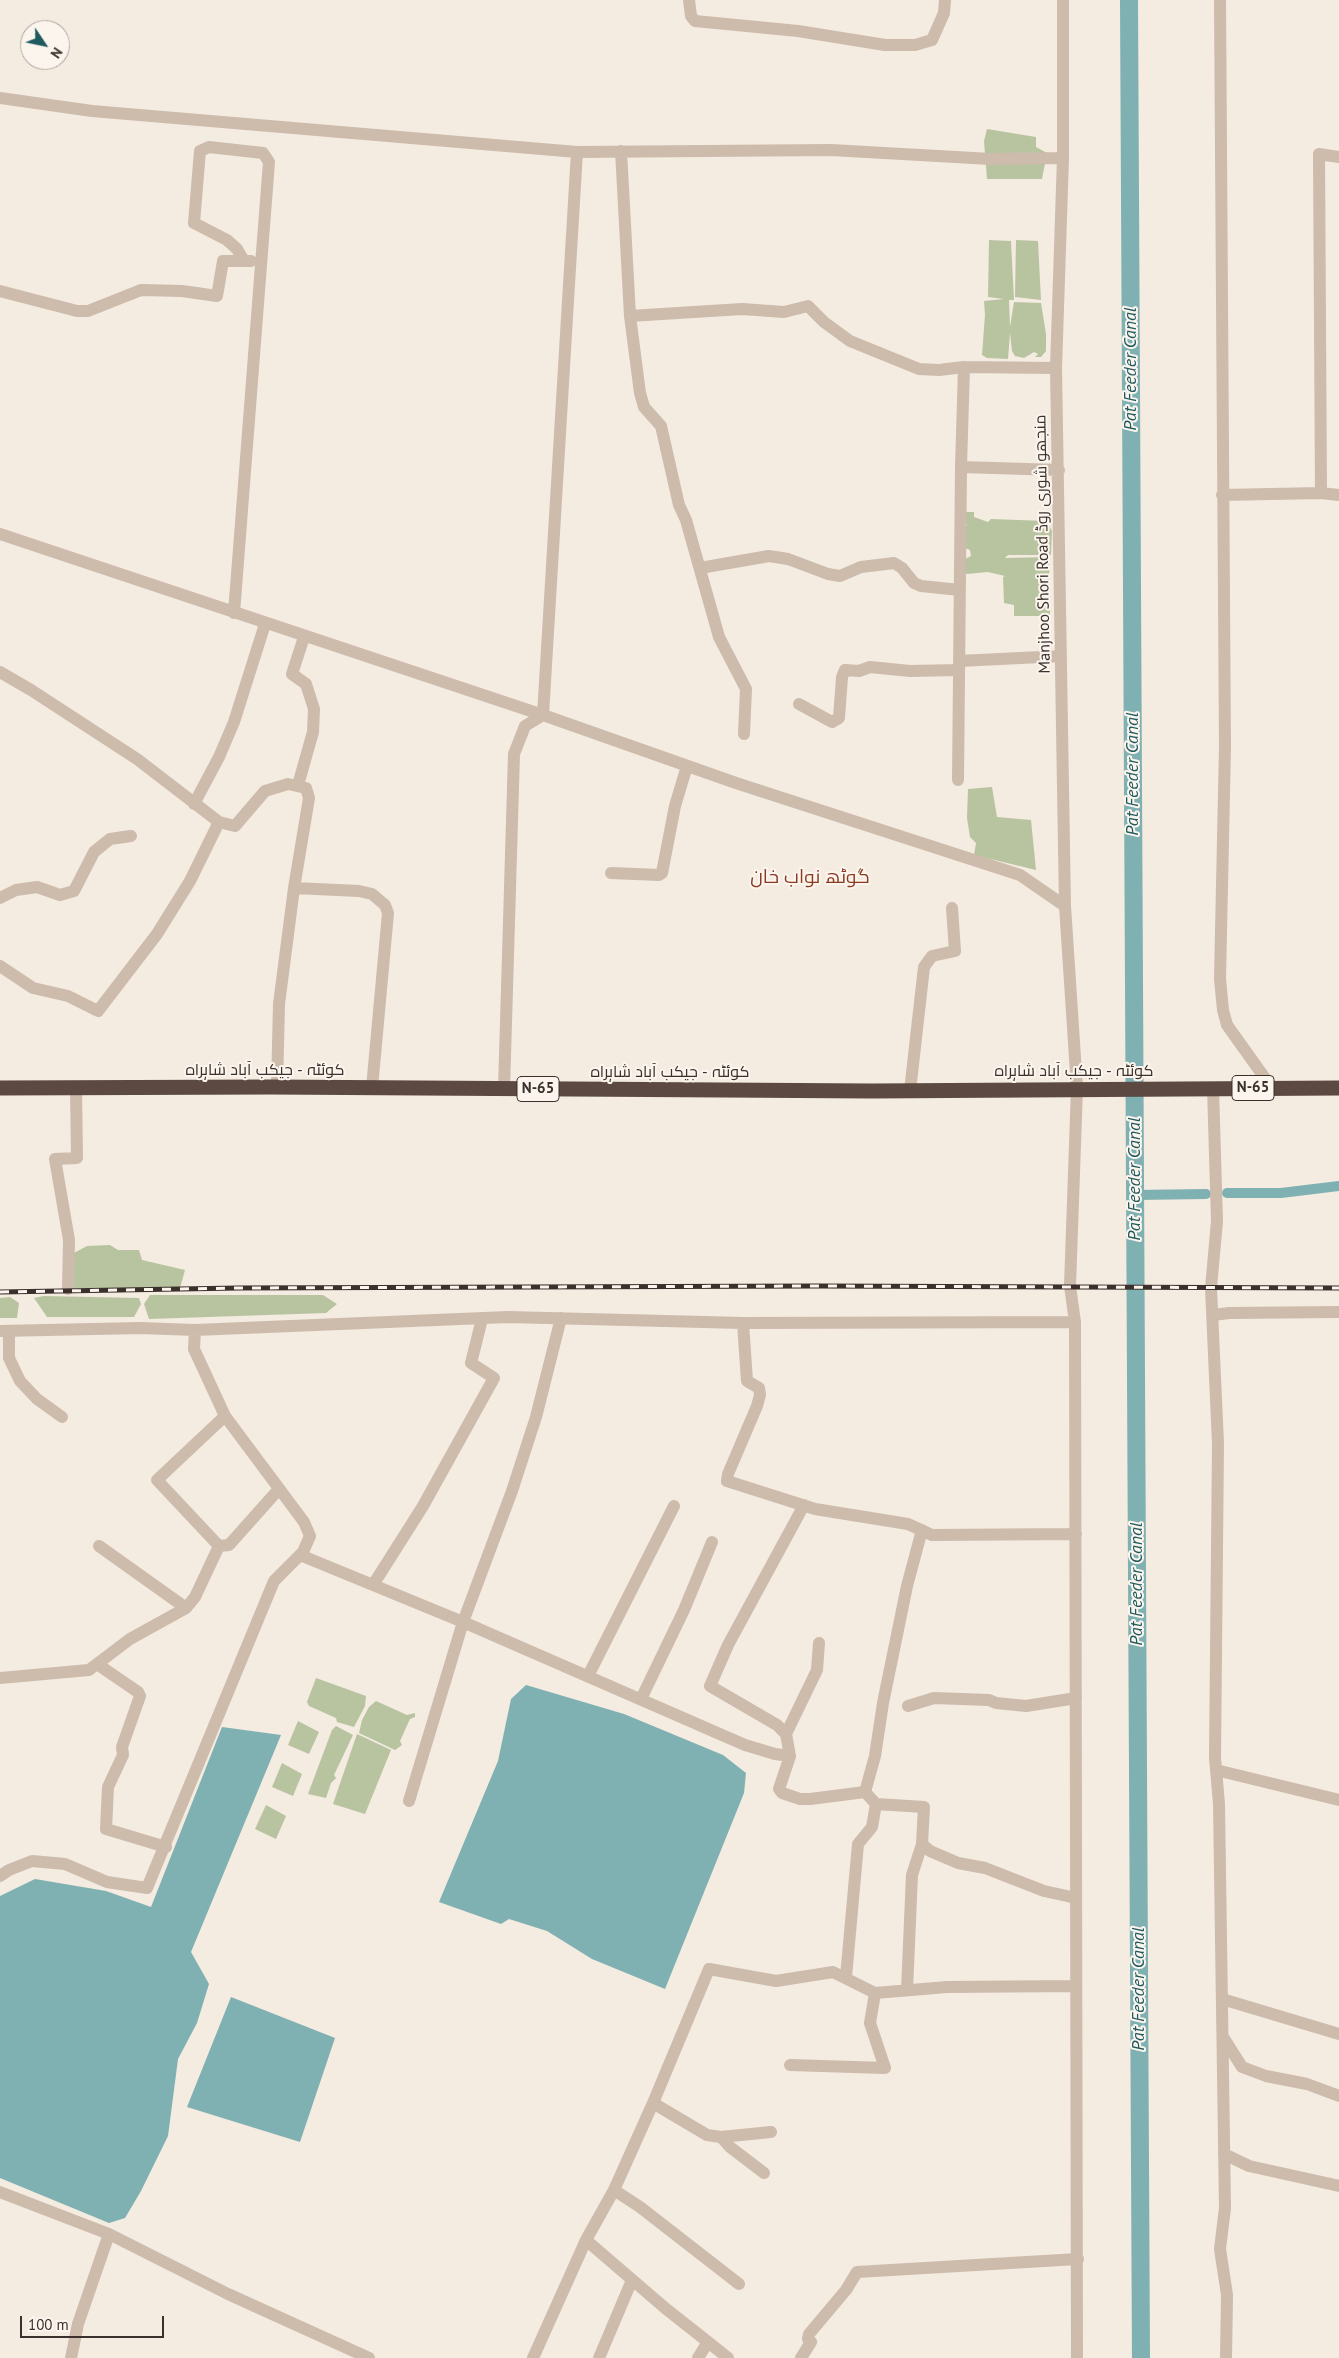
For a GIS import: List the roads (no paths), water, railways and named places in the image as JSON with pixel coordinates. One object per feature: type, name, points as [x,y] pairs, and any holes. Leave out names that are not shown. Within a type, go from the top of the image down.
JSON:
[{"type":"highway","name":"کوئٹہ - جیکب آباد شاہراہ","points":[[0,1088],[277,1087],[910,1090],[1339,1088]]},
{"type":"street","points":[[689,0],[691,16],[695,21],[798,31],[895,45],[915,45],[932,40],[944,14],[945,0]]},
{"type":"street","name":"Manjhoo Shori Road منجھو شوری روڈ","points":[[1063,0],[1063,158],[1056,368],[1065,906],[1076,1088],[1070,1286],[1075,1322],[1077,2358]]},
{"type":"street","points":[[1220,0],[1225,747],[1220,979],[1223,1010],[1228,1025],[1272,1088]]},
{"type":"street","points":[[0,98],[92,111],[577,152],[831,150],[991,159],[1063,158]]},
{"type":"street","points":[[234,613],[268,158],[262,153],[209,147],[200,151],[194,223],[227,240],[237,249],[244,261]]},
{"type":"street","points":[[621,151],[630,316],[640,393],[644,407],[661,426],[679,506],[700,568],[719,637],[746,689],[744,734]]},
{"type":"street","points":[[543,715],[577,152]]},
{"type":"street","points":[[1321,493],[1319,154],[1339,157]]},
{"type":"street","points":[[0,291],[82,312],[95,309],[142,290],[182,290],[217,296],[223,261],[261,262]]},
{"type":"street","points":[[630,316],[742,309],[784,312],[808,306],[824,322],[850,341],[919,369],[939,370],[964,367],[1056,368]]},
{"type":"street","points":[[958,780],[961,467],[964,367]]},
{"type":"street","points":[[961,467],[1059,470]]},
{"type":"street","points":[[1222,495],[1321,493],[1339,495]]},
{"type":"street","points":[[0,534],[265,624],[543,715],[687,766],[1020,875],[1065,906]]},
{"type":"street","points":[[700,568],[768,556],[788,558],[828,574],[840,576],[862,567],[894,563],[902,568],[914,583],[921,586],[960,590]]},
{"type":"street","points":[[194,804],[219,757],[234,722],[265,624]]},
{"type":"street","points":[[298,785],[313,732],[314,709],[306,684],[292,674],[304,637]]},
{"type":"street","points":[[800,704],[832,722],[839,718],[842,677],[845,670],[859,671],[870,667],[910,671],[1061,656]]},
{"type":"street","points":[[0,672],[31,690],[136,759],[219,822],[235,826],[265,791],[288,784],[306,788],[309,798],[294,888],[279,1004],[277,1087]]},
{"type":"street","points":[[504,1089],[514,754],[525,726],[543,715]]},
{"type":"street","points":[[611,872],[659,875],[662,873],[675,806],[687,766]]},
{"type":"street","points":[[0,966],[33,988],[68,996],[98,1011],[157,934],[190,881],[219,822]]},
{"type":"street","points":[[0,898],[16,890],[37,887],[60,896],[74,891],[94,852],[110,839],[130,836]]},
{"type":"street","points":[[294,888],[366,892],[379,898],[385,905],[388,913],[372,1088]]},
{"type":"street","points":[[910,1090],[924,967],[932,956],[954,951],[952,908]]},
{"type":"street","points":[[68,1289],[69,1240],[55,1159],[77,1158],[76,1087]]},
{"type":"street","points":[[1213,1088],[1217,1221],[1212,1288],[1218,1444],[1216,1770],[1219,1804],[1225,2208],[1220,2249],[1227,2295],[1226,2358]]},
{"type":"street","points":[[1213,1315],[1229,1313],[1339,1312]]},
{"type":"street","points":[[62,1417],[37,1399],[20,1381],[9,1358],[4,1331],[140,1328],[195,1330],[482,1319],[561,1318],[743,1323],[1075,1322]]},
{"type":"street","points":[[409,1801],[463,1622],[512,1491],[536,1417],[561,1318]]},
{"type":"street","points":[[373,1585],[423,1506],[494,1378],[471,1363],[482,1319]]},
{"type":"street","points":[[743,1323],[747,1381],[758,1388],[760,1395],[728,1474],[727,1481],[826,1512],[908,1524],[932,1535],[1076,1534]]},
{"type":"street","points":[[0,1876],[9,1870],[32,1861],[65,1864],[107,1882],[147,1888],[166,1847],[274,1582],[300,1555],[310,1536],[304,1522],[225,1416],[194,1349],[195,1330]]},
{"type":"street","points":[[219,1546],[157,1480],[225,1416]]},
{"type":"street","points":[[219,1546],[229,1545],[279,1489]]},
{"type":"street","points":[[804,1505],[728,1645],[710,1686],[777,1725],[786,1734],[790,1756],[779,1788],[782,1793],[800,1799],[810,1799],[865,1792]]},
{"type":"street","points":[[588,1676],[674,1506]]},
{"type":"street","points":[[865,1792],[875,1756],[883,1703],[907,1586],[922,1530]]},
{"type":"street","points":[[640,1699],[684,1610],[712,1542]]},
{"type":"street","points":[[99,1546],[186,1608]]},
{"type":"street","points":[[0,1676],[89,1670],[130,1639],[186,1608],[195,1597],[219,1546]]},
{"type":"street","points":[[300,1555],[463,1622],[745,1745],[775,1754],[790,1756]]},
{"type":"street","points":[[786,1734],[817,1670],[819,1643]]},
{"type":"street","points":[[97,1664],[138,1692],[140,1696],[122,1747],[123,1755],[108,1787],[106,1829],[166,1847]]},
{"type":"street","points":[[908,1706],[934,1698],[989,1700],[996,1703],[1026,1706],[1076,1698]]},
{"type":"street","points":[[1216,1770],[1339,1800]]},
{"type":"street","points":[[865,1792],[876,1804],[924,1807],[922,1844],[912,1875],[907,1990]]},
{"type":"street","points":[[846,1977],[858,1844],[872,1827],[876,1804]]},
{"type":"street","points":[[922,1844],[930,1851],[958,1863],[985,1868],[1044,1890],[1076,1898]]},
{"type":"street","points":[[533,2358],[586,2240],[614,2190],[709,1969],[776,1981],[833,1972],[875,1993],[947,1987],[1076,1986]]},
{"type":"street","points":[[790,2065],[885,2068],[870,2023],[875,1993]]},
{"type":"street","points":[[1222,1999],[1339,2034]]},
{"type":"street","points":[[1222,2036],[1242,2067],[1266,2076],[1307,2084],[1339,2096]]},
{"type":"street","points":[[653,2103],[707,2135],[721,2137],[771,2132]]},
{"type":"street","points":[[721,2137],[730,2147],[764,2174]]},
{"type":"street","points":[[1224,2154],[1249,2166],[1339,2186]]},
{"type":"street","points":[[614,2190],[655,2218],[740,2284]]},
{"type":"street","points":[[0,2192],[109,2234],[228,2294],[369,2358]]},
{"type":"street","points":[[71,2358],[78,2324],[109,2234]]},
{"type":"street","points":[[586,2240],[728,2358]]},
{"type":"street","points":[[801,2358],[811,2342],[808,2339],[809,2334],[846,2290],[857,2272],[1078,2259]]},
{"type":"street","points":[[599,2358],[632,2280]]},
{"type":"street","points":[[698,2358],[708,2342]]},
{"type":"water","points":[[526,1685],[624,1714],[723,1755],[746,1773],[744,1793],[665,1989],[592,1959],[547,1931],[509,1919],[501,1924],[439,1902],[498,1761],[511,1699]]},
{"type":"water","points":[[222,1727],[281,1735],[191,1952],[209,1984],[197,2023],[178,2059],[168,2136],[141,2191],[125,2218],[109,2223],[0,2178],[0,1896],[35,1879],[106,1891],[151,1907]]},
{"type":"water","points":[[231,1997],[335,2038],[300,2142],[187,2107]]},
{"type":"waterway","name":"Pat Feeder Canal","points":[[1129,0],[1141,2358]]},
{"type":"waterway","points":[[1227,1193],[1281,1193],[1339,1186]]},
{"type":"waterway","points":[[1135,1195],[1206,1194]]},
{"type":"railway","points":[[0,1292],[239,1288],[816,1286],[1339,1288]]},
{"type":"district","name":"گوٹھ نواب خان","points":[[810,878]]}]
